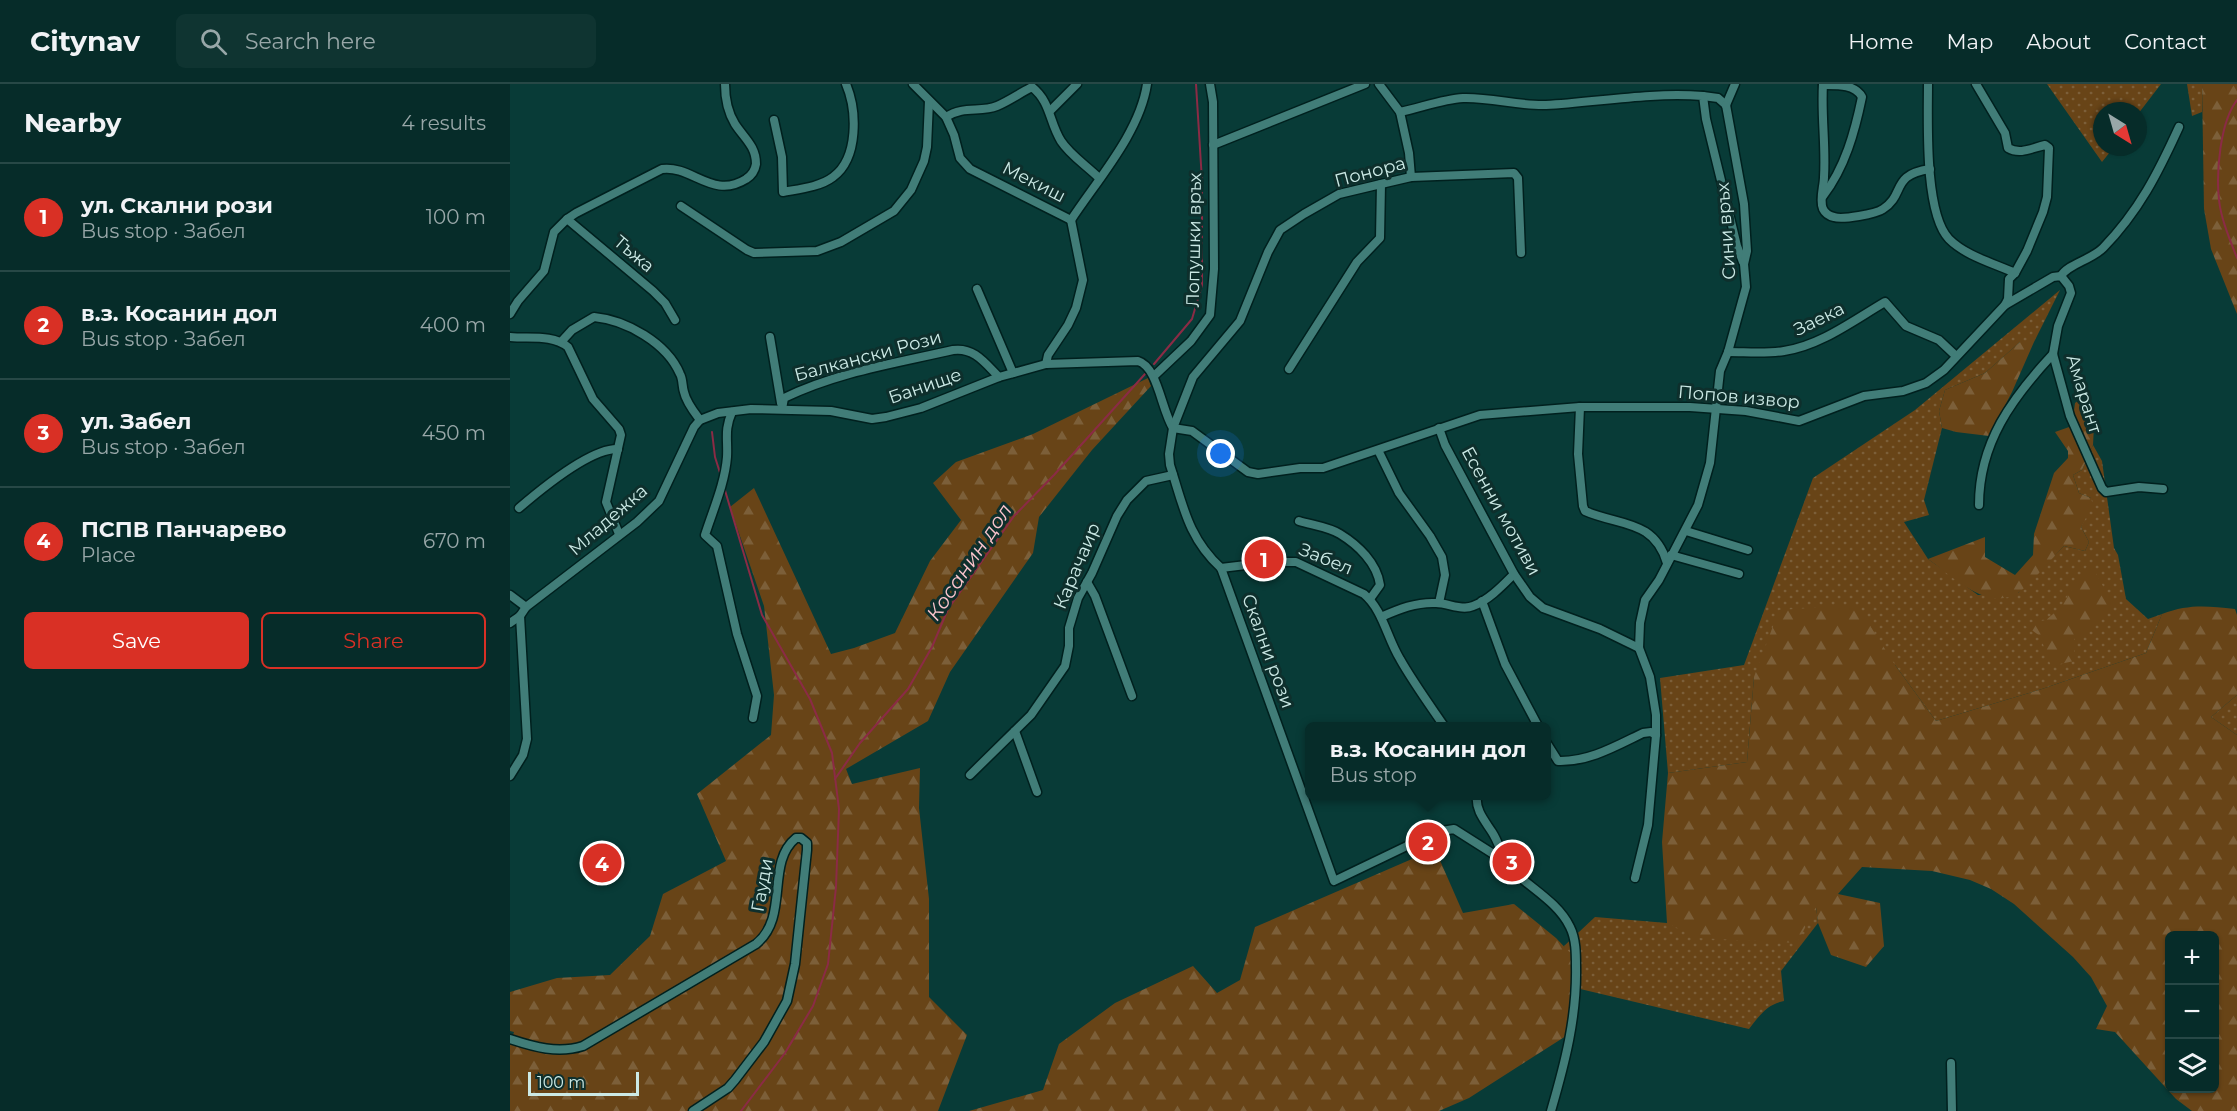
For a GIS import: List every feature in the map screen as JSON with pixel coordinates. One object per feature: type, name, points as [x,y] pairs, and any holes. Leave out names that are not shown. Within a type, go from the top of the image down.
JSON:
[{"type":"street","points":[[510,314],[544,270],[554,232],[567,219],[662,169],[672,169],[714,185],[723,186],[736,184],[752,174],[756,164],[754,148],[735,123],[725,101],[725,84]]},
{"type":"street","points":[[774,120],[782,157],[783,192],[829,179],[839,171],[846,160],[854,137],[850,93],[846,84]]},
{"type":"street","name":"Мекиш","points":[[913,84],[946,117],[960,158],[970,169],[1071,220],[1083,280],[1076,308],[1048,355],[1046,364]]},
{"type":"street","points":[[1050,111],[1077,84]]},
{"type":"street","points":[[1071,220],[1139,117],[1147,84]]},
{"type":"street","name":"Лопушки връх","points":[[1154,376],[1191,341],[1210,315],[1214,269],[1213,102],[1210,84]]},
{"type":"street","points":[[1213,145],[1365,84]]},
{"type":"street","points":[[1379,84],[1400,112],[1409,153],[1411,177]]},
{"type":"street","points":[[1400,112],[1462,98],[1487,99],[1517,105],[1542,105],[1651,95],[1703,96],[1718,98],[1726,105],[1735,84]]},
{"type":"street","points":[[1928,84],[1930,169],[1938,218],[1948,237],[1968,253],[2015,273]]},
{"type":"street","points":[[1976,84],[2005,133],[2008,148],[2014,152],[2045,145],[2049,148],[2047,197],[2043,212],[2015,273],[2009,279],[2008,299],[2005,306]]},
{"type":"street","points":[[1822,196],[1836,175],[1855,130],[1862,97],[1855,88],[1823,85],[1824,175],[1822,196],[1822,207],[1832,217],[1874,213],[1882,210],[1889,204],[1905,177],[1930,169]]},
{"type":"street","points":[[946,117],[954,112],[970,108],[981,109],[997,106],[1032,87],[1041,94],[1062,143],[1099,178]]},
{"type":"street","points":[[1703,96],[1706,119],[1737,246],[1744,264]]},
{"type":"street","points":[[681,206],[754,253],[818,251],[841,242],[894,211],[911,190],[924,161],[927,147],[929,101]]},
{"type":"street","name":"Сини връх","points":[[1639,648],[1640,623],[1645,600],[1659,580],[1698,505],[1710,463],[1720,371],[1728,352],[1746,287],[1744,264],[1747,251],[1744,204],[1726,105]]},
{"type":"street","points":[[2005,306],[2046,280],[2061,276],[2064,271],[2088,260],[2102,250],[2134,211],[2156,177],[2179,127]]},
{"type":"street","name":"Понора","points":[[1173,428],[1193,377],[1240,321],[1268,252],[1280,230],[1340,194],[1411,177],[1516,174],[1521,253]]},
{"type":"street","points":[[1288,369],[1357,262],[1380,238],[1381,184]]},
{"type":"street","name":"Тъжа","points":[[567,219],[653,291],[665,303],[675,320]]},
{"type":"street","name":"Амарант","points":[[2061,276],[2069,286],[2071,293],[2058,326],[2053,354],[2070,416],[2102,488],[2106,492],[2139,487],[2163,489]]},
{"type":"street","points":[[977,290],[1013,373]]},
{"type":"street","name":"Заека","points":[[1728,352],[1770,353],[1796,349],[1838,330],[1885,302],[1906,326],[1939,340],[1956,356]]},
{"type":"street","name":"Попов извор","points":[[1173,428],[1192,431],[1248,472],[1258,474],[1300,468],[1323,468],[1480,415],[1580,407],[1716,408],[1798,421],[1864,396],[1903,391],[1926,383],[1944,370],[2005,306]]},
{"type":"street","points":[[561,342],[573,330],[594,317],[622,323],[644,334],[664,350],[680,374],[684,394],[700,420]]},
{"type":"street","points":[[510,337],[550,339],[568,347],[593,399],[619,429],[621,435],[606,502],[620,534]]},
{"type":"street","points":[[770,337],[782,409]]},
{"type":"street","name":"Балкански Рози","points":[[782,409],[784,398],[802,389],[871,368],[963,348],[972,351],[999,377]]},
{"type":"street","points":[[1979,506],[1979,483],[1984,460],[1993,439],[2014,399],[2053,354]]},
{"type":"street","name":"Банище","points":[[700,420],[718,413],[782,409],[831,411],[872,419],[899,415],[999,377],[1046,364],[1138,362],[1148,366],[1154,376]]},
{"type":"street","points":[[1154,376],[1165,414],[1173,428],[1169,454],[1173,474],[1196,540],[1204,552],[1221,568]]},
{"type":"street","points":[[1580,407],[1578,454],[1583,506],[1586,510],[1646,531],[1656,540],[1669,559],[1740,574]]},
{"type":"street","points":[[732,412],[725,435],[727,457],[723,477],[705,534],[717,546],[737,634],[757,696],[753,718]]},
{"type":"street","name":"Младежка","points":[[510,623],[637,522],[659,501],[694,427],[700,420]]},
{"type":"street","name":"Есенни мотиви","points":[[1439,428],[1461,476],[1514,574],[1530,597],[1543,608],[1600,629],[1639,648]]},
{"type":"street","points":[[519,508],[560,476],[607,448],[618,449]]},
{"type":"street","points":[[1378,450],[1400,493],[1442,557],[1445,575],[1439,603]]},
{"type":"street","name":"Карачаир","points":[[970,775],[1031,715],[1065,666],[1070,628],[1078,598],[1127,500],[1146,481],[1173,474]]},
{"type":"street","points":[[1299,521],[1339,533],[1366,555],[1376,572],[1380,585],[1370,599]]},
{"type":"street","points":[[1686,531],[1748,550]]},
{"type":"street","name":"Забел","points":[[1221,568],[1271,562],[1296,562],[1357,590],[1370,599],[1401,661],[1441,722]]},
{"type":"street","name":"Скални рози","points":[[1221,568],[1334,881],[1436,832],[1454,829],[1506,862]]},
{"type":"street","points":[[1381,617],[1402,608],[1424,603],[1466,608],[1482,601],[1514,574]]},
{"type":"street","points":[[1087,582],[1095,597],[1132,696]]},
{"type":"street","points":[[510,595],[526,608]]},
{"type":"street","points":[[1482,601],[1505,664],[1536,722]]},
{"type":"street","points":[[510,776],[523,755],[527,739],[520,616]]},
{"type":"street","points":[[1635,878],[1648,825],[1656,735],[1656,715],[1650,677],[1639,648]]},
{"type":"street","points":[[1015,731],[1037,792]]},
{"type":"street","points":[[1551,750],[1558,761],[1569,762],[1596,755],[1643,733],[1651,732],[1656,735]]},
{"type":"street","points":[[1478,800],[1479,810],[1496,838],[1506,862],[1560,913],[1570,927],[1575,944],[1576,988],[1571,1038],[1551,1111]]},
{"type":"street","name":"Гауди","points":[[510,1039],[550,1049],[573,1050],[584,1046],[756,944],[764,937],[774,918],[786,848],[796,838],[801,838],[807,843],[807,850],[795,964],[788,1001],[764,1042],[735,1080],[728,1088],[693,1111]]},
{"type":"street","points":[[1951,1063],[1952,1111]]},
{"type":"green space","points":[[2047,84],[2161,84],[2147,102],[2093,102],[2093,149]]},
{"type":"green space","points":[[2187,84],[2202,84],[2202,112],[2192,116]]},
{"type":"green space","points":[[2202,84],[2237,84],[2237,314],[2211,249],[2204,209]]},
{"type":"green space","points":[[2098,156],[2107,156],[2102,162]]},
{"type":"green space","points":[[2060,290],[2034,342],[2020,342],[1985,373],[1945,390],[1939,411],[1942,428],[1924,500],[1929,515],[1904,522],[1928,559],[1978,595],[2018,593],[2064,546],[2085,551],[2089,542],[2081,527],[2091,498],[2079,493],[2073,475],[2082,470],[2093,445],[2102,461],[2114,548],[2118,555],[2126,599],[2148,619],[2162,614],[2146,653],[2042,689],[1936,721],[1895,665],[1754,677],[1747,762],[1668,773],[1660,678],[1744,665],[1813,478],[1915,410]]},
{"type":"green space","points":[[2020,342],[2034,342],[1989,436],[1942,428],[1939,411],[1945,390],[1985,373]]},
{"type":"green space","points":[[1148,378],[1151,386],[1092,450],[1039,517],[1033,553],[950,672],[928,721],[846,769],[852,784],[920,768],[919,808],[929,899],[929,997],[967,1035],[938,1111],[510,1111],[510,1044],[514,1032],[510,1031],[510,992],[557,978],[610,975],[650,936],[663,894],[726,861],[697,794],[771,735],[774,695],[764,606],[730,507],[754,488],[831,654],[854,648],[895,633],[930,561],[961,520],[933,483],[956,462],[1033,434]]},
{"type":"green space","points":[[2079,400],[2094,425],[2093,445],[2082,470],[2073,475],[2079,493],[2091,498],[2093,505],[2081,527],[2089,542],[2085,551],[2064,546],[2023,589],[2006,598],[1982,595],[1970,589],[1928,559],[1985,537],[1985,557],[2015,575],[2033,555],[2034,534],[2054,473],[2068,458],[2068,451],[2055,432],[2072,426],[2075,403]]},
{"type":"green space","points":[[2090,562],[2112,603],[2086,632],[2074,639],[2074,661],[2051,666],[2040,636],[2023,624],[2046,620],[2059,609]]},
{"type":"green space","points":[[1857,605],[1895,665],[1936,721],[2042,689],[2146,653],[2162,614],[2198,607],[2235,609],[2237,615],[2237,695],[2211,717],[2237,735],[2237,1111],[2192,1111],[2171,1093],[2219,1093],[2219,931],[2165,931],[2165,1087],[2115,1032],[2096,1029],[2107,1006],[2091,977],[2073,957],[2014,904],[1991,889],[1970,880],[1932,871],[1862,867],[1838,894],[1880,903],[1884,946],[1866,967],[1831,955],[1818,923],[1816,907],[1797,943],[1698,938],[1667,923],[1662,842],[1668,773],[1747,762],[1754,677],[1779,610]]},
{"type":"green space","points":[[2237,695],[2237,735],[2211,717]]},
{"type":"green space","points":[[1435,849],[1463,913],[1514,904],[1556,938],[1576,959],[1566,1036],[1469,1098],[1439,1111],[969,1111],[1043,1090],[1059,1044],[1115,1003],[1193,966],[1217,993],[1240,980],[1255,927]]},
{"type":"green space","points":[[1816,906],[1818,923],[1781,971],[1784,1001],[1768,1008],[1749,1029],[1576,988],[1564,946],[1595,917],[1667,923]]},
{"type":"waterway","name":"Косанин дол","points":[[1154,364],[1192,319],[1202,285],[1202,181],[1196,84]]},
{"type":"waterway","points":[[2237,100],[2231,109],[2223,134],[2218,176],[2222,215],[2237,258]]},
{"type":"waterway","name":"Косанин дол","points":[[835,779],[860,743],[908,689],[932,647],[948,609],[1014,516],[1145,374]]},
{"type":"waterway","points":[[712,432],[715,457],[721,476]]},
{"type":"waterway","points":[[724,487],[762,615],[810,699],[832,753],[839,809],[836,887],[828,964],[813,1006],[785,1053],[741,1111]]},
{"type":"place","name":"ул. Скални рози","points":[[1264,559]]},
{"type":"place","name":"в.з. Косанин дол","points":[[1428,842]]},
{"type":"place","name":"ул. Забел","points":[[1512,862]]},
{"type":"place","name":"ПСПВ Панчарево","points":[[602,863]]}]
